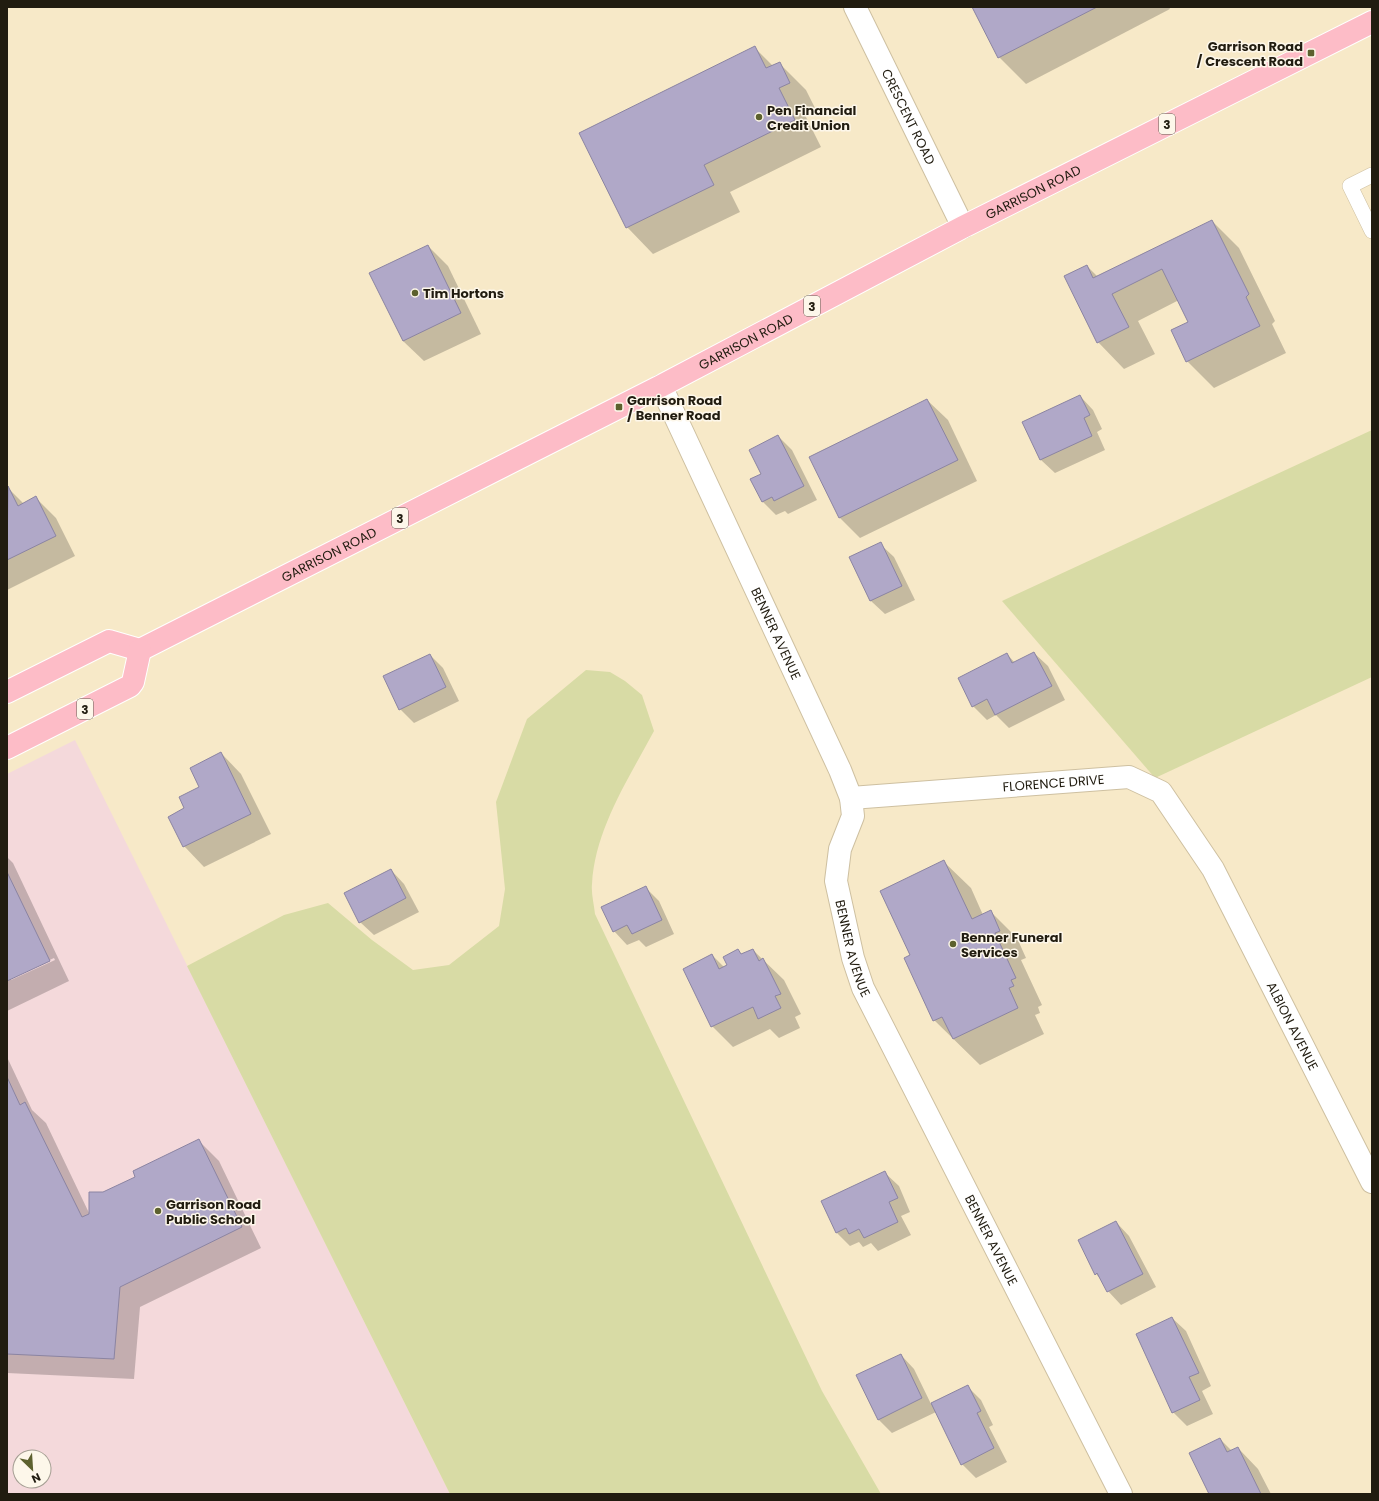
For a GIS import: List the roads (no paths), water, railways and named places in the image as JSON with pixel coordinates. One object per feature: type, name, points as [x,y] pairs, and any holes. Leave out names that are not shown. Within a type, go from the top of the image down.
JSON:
[{"type":"main road","name":"GARRISON ROAD","points":[[140,650],[661,386],[963,226],[1372,22]]},
{"type":"main road","points":[[7,692],[109,640],[140,650]]},
{"type":"main road","name":"3","points":[[7,748],[130,686],[133,682],[140,650]]},
{"type":"street","name":"CRESCENT ROAD","points":[[855,7],[963,226]]},
{"type":"street","name":"BENNER AVENUE","points":[[661,386],[840,770],[851,798],[853,816],[840,849],[836,881],[852,958],[863,988],[1121,1494]]},
{"type":"street","name":"FLORENCE DRIVE","points":[[851,798],[1129,777],[1160,792],[1213,868]]},
{"type":"street","name":"ALBION AVENUE","points":[[1213,868],[1372,1182]]},
{"type":"lane","points":[[1372,176],[1350,186],[1372,231]]},
{"type":"place","name":"Garrison Road / Crescent Road","points":[[1311,53]]},
{"type":"place","name":"Pen Financial Credit Union","points":[[759,117]]},
{"type":"place","name":"Tim Hortons","points":[[415,293]]},
{"type":"place","name":"Garrison Road / Benner Road","points":[[619,407]]},
{"type":"place","name":"Benner Funeral Services","points":[[953,944]]},
{"type":"place","name":"Garrison Road Public School","points":[[158,1211]]}]
